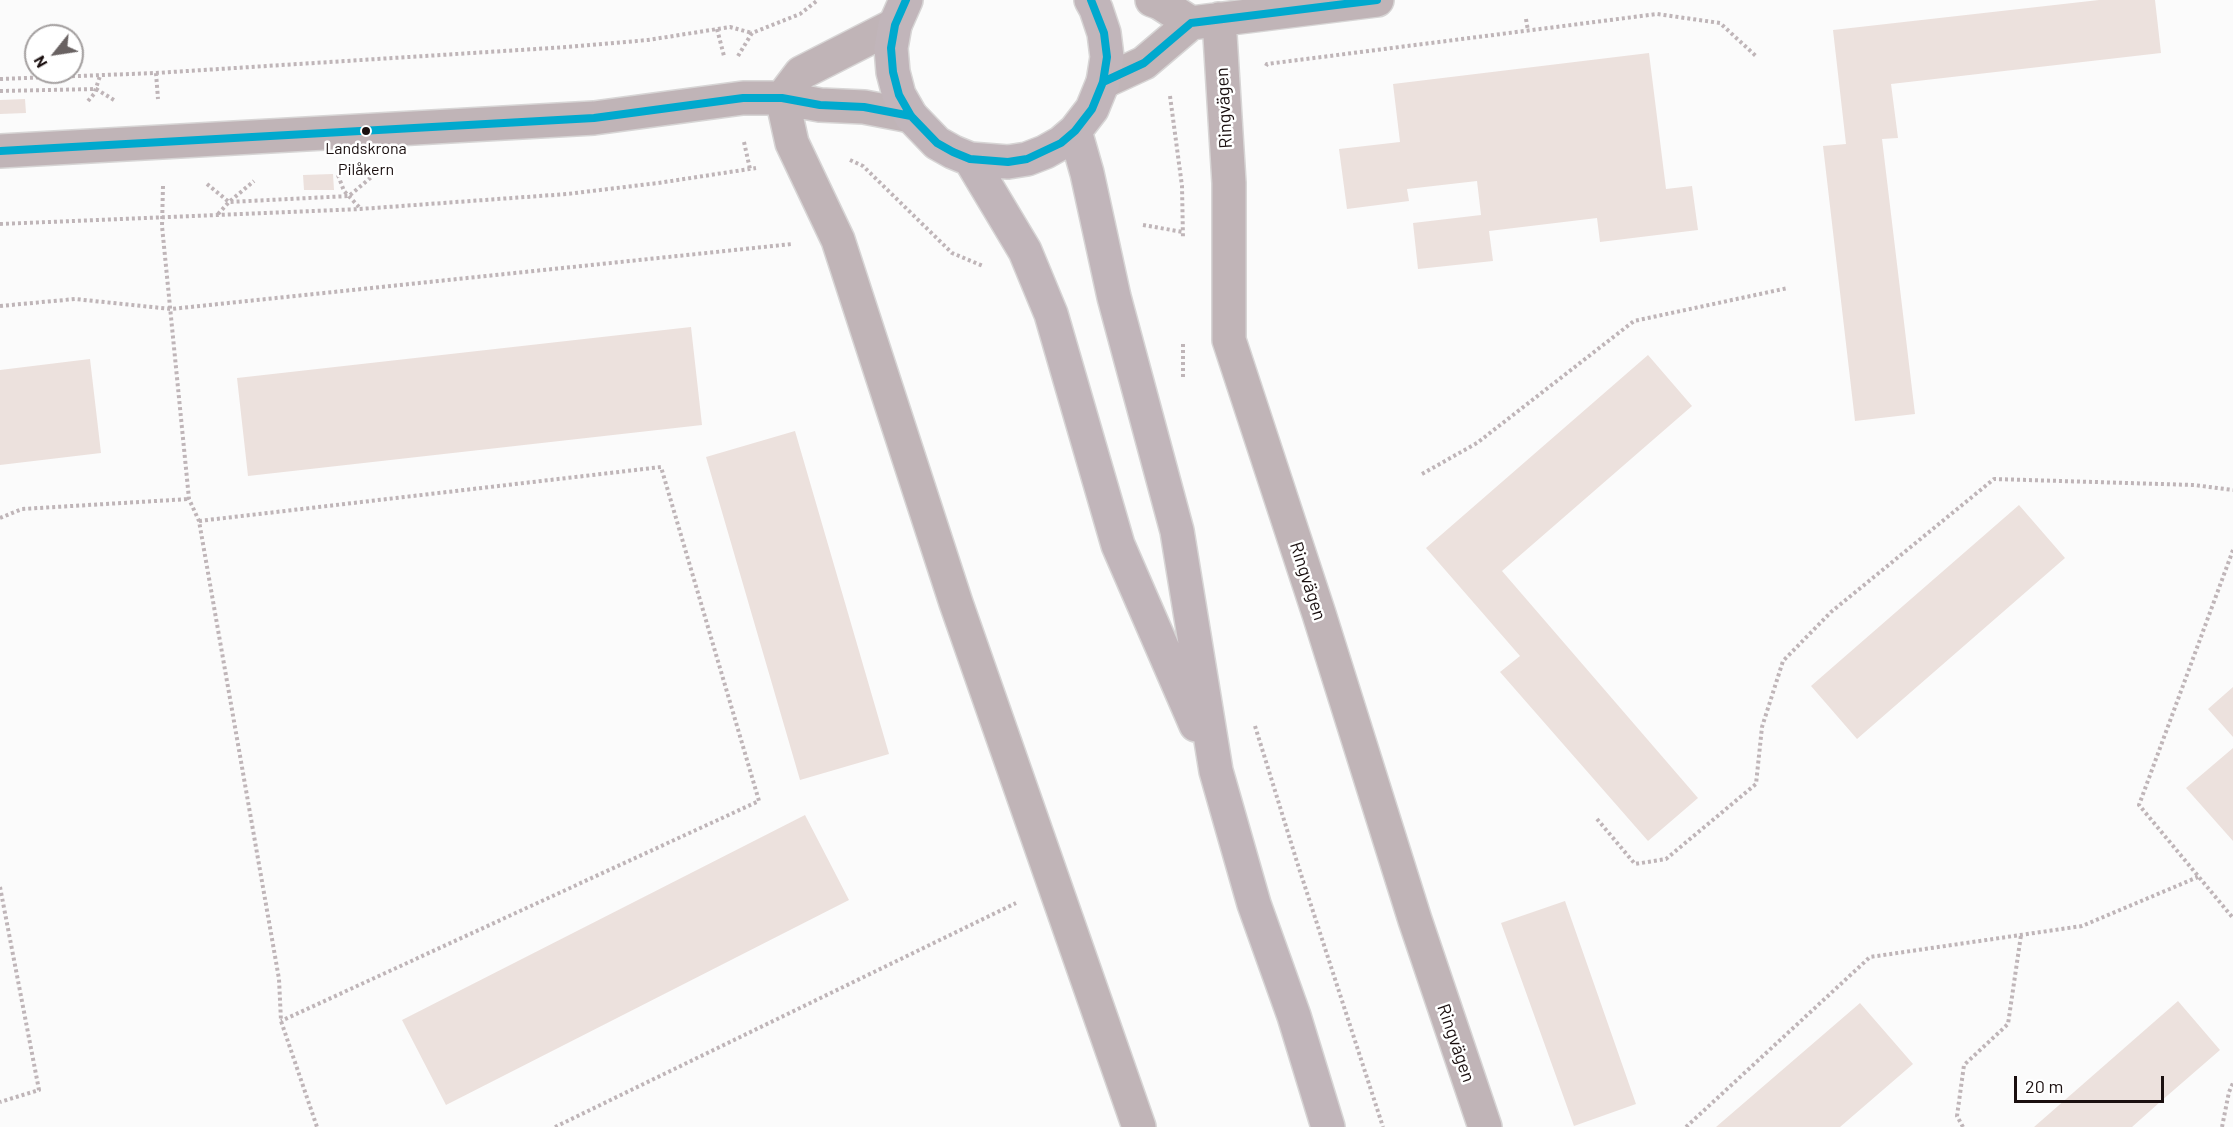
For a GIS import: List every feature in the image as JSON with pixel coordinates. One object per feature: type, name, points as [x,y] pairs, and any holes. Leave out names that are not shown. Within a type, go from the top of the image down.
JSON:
[{"type":"main road","points":[[901,12],[891,48],[893,72],[899,95],[911,116],[937,143],[970,159],[1008,162],[1026,159],[1053,147],[1075,131],[1092,108],[1103,82],[1107,57],[1104,33],[1091,0]]},
{"type":"main road","points":[[1075,131],[1087,173],[1114,297],[1177,531],[1216,771],[1254,904],[1294,1016],[1328,1127]]},
{"type":"main road","points":[[970,159],[1025,251],[1051,314],[1118,545],[1216,771]]},
{"type":"street","points":[[1152,0],[1199,14],[1377,0]]},
{"type":"street","points":[[901,12],[801,73],[782,98],[792,143],[838,240],[956,603],[1139,1127]]},
{"type":"street","points":[[1103,82],[1144,63],[1199,14]]},
{"type":"street","name":"Ringvägen","points":[[1199,14],[1229,183],[1229,340],[1319,614],[1415,920],[1485,1127]]},
{"type":"street","points":[[0,151],[594,118],[742,98],[782,98],[820,105],[864,107],[911,116]]},
{"type":"path","points":[[0,80],[156,73],[567,47],[648,40],[730,27],[752,33],[800,14],[818,0]]},
{"type":"path","points":[[1263,74],[1267,64],[1657,14],[1720,23],[1756,57]]},
{"type":"path","points":[[1526,19],[1528,31]]},
{"type":"path","points":[[717,29],[724,56]]},
{"type":"path","points":[[735,62],[752,33]]},
{"type":"path","points":[[1163,48],[1182,186],[1183,243]]},
{"type":"path","points":[[156,73],[158,102]]},
{"type":"path","points":[[0,91],[96,88],[122,106]]},
{"type":"path","points":[[744,142],[750,169]]},
{"type":"path","points":[[846,158],[863,166],[952,253],[982,266],[992,264]]},
{"type":"path","points":[[0,224],[360,209],[567,194],[763,167]]},
{"type":"path","points":[[335,168],[344,191],[360,209]]},
{"type":"path","points":[[204,182],[229,202],[349,196],[382,169]]},
{"type":"path","points":[[218,214],[260,177]]},
{"type":"path","points":[[163,186],[162,216],[189,499],[199,521],[279,979],[281,1021],[317,1127]]},
{"type":"path","points":[[1138,224],[1229,238]]},
{"type":"path","points":[[0,306],[75,299],[171,309],[838,240]]},
{"type":"path","points":[[1422,474],[1477,443],[1634,321],[1788,288]]},
{"type":"path","points":[[1183,336],[1183,382]]},
{"type":"path","points":[[199,521],[661,467],[759,801],[281,1021]]},
{"type":"path","points":[[1597,819],[1635,864],[1666,859],[1756,784],[1762,727],[1783,661],[1831,612],[1994,479],[2194,485],[2233,490]]},
{"type":"path","points":[[0,518],[22,509],[189,499]]},
{"type":"path","points":[[2233,550],[2139,805],[2233,918]]},
{"type":"path","points":[[1254,720],[1297,862],[1383,1127]]},
{"type":"path","points":[[1686,1127],[1870,957],[2082,926],[2198,877]]},
{"type":"path","points":[[555,1127],[1054,884]]},
{"type":"path","points":[[0,887],[39,1090],[0,1102]]},
{"type":"path","points":[[1963,1127],[1957,1116],[1964,1065],[2008,1024],[2021,935]]},
{"type":"path","points":[[2222,1127],[2233,1083]]},
{"type":"building","points":[[2099,0],[2155,0],[2161,53],[1891,84],[1898,138],[1882,139],[1915,414],[1855,421],[1823,146],[1846,144],[1833,30]]},
{"type":"building","points":[[1649,53],[1666,189],[1692,186],[1698,230],[1600,242],[1597,218],[1489,231],[1493,261],[1418,269],[1413,223],[1481,215],[1477,181],[1407,189],[1409,201],[1347,209],[1339,149],[1400,142],[1393,84]]},
{"type":"building","points":[[25,99],[26,113],[0,114],[0,100]]},
{"type":"building","points":[[333,174],[334,190],[304,190],[303,175]]},
{"type":"building","points":[[691,327],[702,425],[248,476],[237,378]]},
{"type":"building","points":[[1648,355],[1692,406],[1502,571],[1698,798],[1648,841],[1500,672],[1520,656],[1426,548]]},
{"type":"building","points":[[90,359],[101,453],[0,465],[0,370]]},
{"type":"building","points":[[795,431],[889,754],[800,780],[706,457]]},
{"type":"building","points":[[2019,505],[2065,558],[1857,739],[1811,686]]},
{"type":"building","points":[[2233,687],[2233,737],[2208,709]]},
{"type":"building","points":[[2233,748],[2233,841],[2186,788]]},
{"type":"building","points":[[805,815],[849,900],[446,1105],[402,1020]]},
{"type":"building","points":[[1565,901],[1636,1104],[1574,1126],[1501,923]]},
{"type":"building","points":[[2178,1001],[2220,1050],[2132,1127],[2034,1127]]},
{"type":"building","points":[[1860,1003],[1913,1064],[1840,1127],[1716,1127]]},
{"type":"transit line","points":[[906,0],[895,25],[891,48],[893,72],[899,95],[911,116],[937,143],[953,152],[970,159],[1008,162],[1027,159],[1061,143],[1075,131],[1092,109],[1103,82],[1107,57],[1104,33],[1091,0]]},
{"type":"transit line","points":[[1103,82],[1144,63],[1191,23],[1377,0]]},
{"type":"transit line","points":[[0,151],[594,118],[743,98],[782,98],[820,105],[864,107],[911,116]]},
{"type":"place","name":"Landskrona Pilåkern","points":[[366,131]]}]
